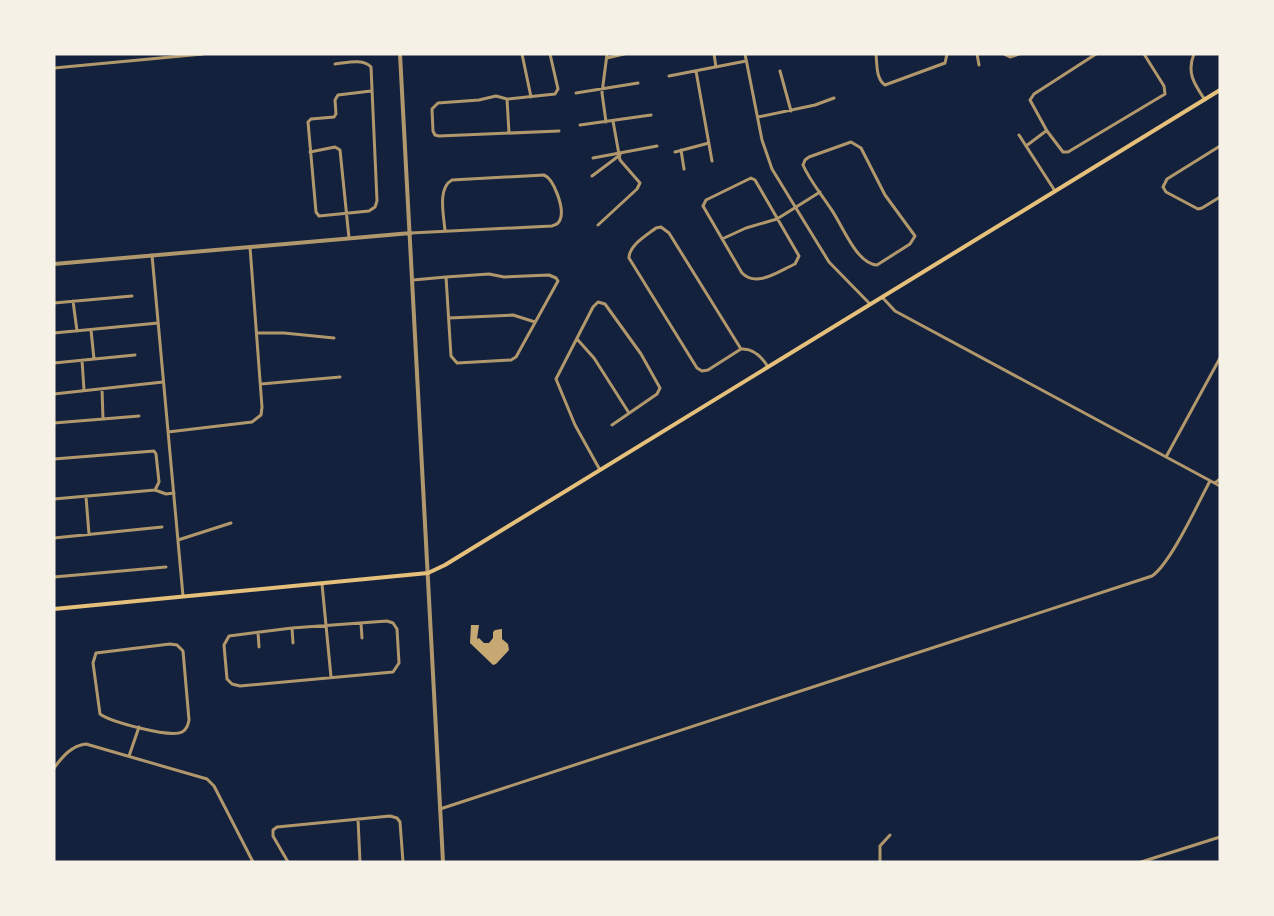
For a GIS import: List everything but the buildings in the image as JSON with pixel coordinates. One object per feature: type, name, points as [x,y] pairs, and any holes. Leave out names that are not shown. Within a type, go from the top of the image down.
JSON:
[{"type":"main road","points":[[54,609],[428,573],[445,565],[1220,90]]},
{"type":"street","points":[[54,68],[203,54]]},
{"type":"street","points":[[400,54],[443,862]]},
{"type":"street","points":[[522,54],[531,98]]},
{"type":"street","points":[[550,54],[557,91],[550,96],[507,99],[496,96],[479,100],[438,103],[432,109],[433,131],[439,136],[559,130]]},
{"type":"street","points":[[606,122],[603,88],[607,56],[624,54]]},
{"type":"street","points":[[714,54],[716,67]]},
{"type":"street","points":[[745,54],[768,162],[829,262],[870,304]]},
{"type":"street","points":[[876,54],[878,76],[885,85],[945,63],[947,54]]},
{"type":"street","points":[[977,54],[979,64]]},
{"type":"street","points":[[1004,54],[1010,57],[1019,54]]},
{"type":"street","points":[[1096,54],[1031,98],[1047,131],[1062,152],[1067,152],[1164,95],[1164,86],[1144,54]]},
{"type":"street","points":[[1194,54],[1191,75],[1205,100]]},
{"type":"street","points":[[669,76],[746,61]]},
{"type":"street","points":[[335,64],[363,62],[371,67],[377,201],[375,207],[369,211],[321,217],[317,214],[310,152],[308,127],[310,119],[335,117],[335,99],[339,94],[371,91]]},
{"type":"street","points":[[696,71],[712,161]]},
{"type":"street","points":[[780,71],[790,111]]},
{"type":"street","points":[[576,93],[638,83]]},
{"type":"street","points":[[758,117],[790,111],[834,98]]},
{"type":"street","points":[[507,99],[509,133]]},
{"type":"street","points":[[580,125],[651,115]]},
{"type":"street","points":[[597,225],[640,185],[622,163],[613,122]]},
{"type":"street","points":[[1026,146],[1047,131]]},
{"type":"street","points":[[1019,135],[1055,191]]},
{"type":"street","points":[[675,152],[709,143]]},
{"type":"street","points":[[846,143],[858,145],[868,159],[885,195],[912,230],[915,236],[913,241],[877,265],[870,264],[850,243],[820,192],[806,172],[805,160],[846,143]]},
{"type":"street","points":[[593,158],[657,146]]},
{"type":"street","points":[[1220,146],[1167,179],[1163,187],[1166,192],[1198,209],[1220,197]]},
{"type":"street","points":[[310,152],[339,148],[349,238]]},
{"type":"street","points":[[681,150],[684,169]]},
{"type":"street","points":[[592,176],[620,154]]},
{"type":"street","points":[[54,264],[411,233],[552,226],[559,222],[562,216],[555,185],[550,178],[544,175],[452,180],[446,184],[443,192],[445,231]]},
{"type":"street","points":[[751,178],[755,180],[777,219],[797,250],[799,260],[795,264],[758,280],[752,280],[742,273],[704,209],[704,203],[745,179],[751,178]]},
{"type":"street","points":[[721,239],[746,228],[777,219],[820,192]]},
{"type":"street","points":[[741,349],[669,233],[661,227],[656,228],[632,248],[629,258],[698,368],[702,371],[708,370],[741,349],[756,353],[768,367]]},
{"type":"street","points":[[168,432],[256,421],[262,411],[250,247]]},
{"type":"street","points":[[152,255],[183,596]]},
{"type":"street","points":[[413,280],[446,277],[489,274],[504,277],[554,277],[557,283],[519,353],[513,359],[460,363],[454,362],[451,356],[446,277]]},
{"type":"street","points":[[54,303],[132,296]]},
{"type":"street","points":[[882,297],[891,308],[906,317],[1220,486]]},
{"type":"street","points":[[73,301],[77,331]]},
{"type":"street","points":[[600,470],[576,427],[556,380],[595,304],[601,302],[605,304],[641,354],[660,388],[657,394],[612,425]]},
{"type":"street","points":[[449,318],[513,315],[536,322]]},
{"type":"street","points":[[54,333],[158,323]]},
{"type":"street","points":[[91,330],[94,359]]},
{"type":"street","points":[[257,333],[334,338]]},
{"type":"street","points":[[576,338],[594,358],[629,413]]},
{"type":"street","points":[[54,363],[135,355]]},
{"type":"street","points":[[1166,457],[1220,358]]},
{"type":"street","points":[[82,360],[84,390]]},
{"type":"street","points":[[261,384],[340,377]]},
{"type":"street","points":[[54,394],[163,382]]},
{"type":"street","points":[[102,389],[104,419]]},
{"type":"street","points":[[54,423],[139,416]]},
{"type":"street","points":[[54,459],[152,451],[156,456],[159,482],[155,490]]},
{"type":"street","points":[[1215,483],[1220,478]]},
{"type":"street","points":[[440,809],[1152,576],[1169,556],[1210,481]]},
{"type":"street","points":[[54,499],[155,490],[166,494],[174,493]]},
{"type":"street","points":[[86,496],[89,534]]},
{"type":"street","points":[[178,540],[231,523]]},
{"type":"street","points":[[54,538],[162,527]]},
{"type":"street","points":[[54,577],[166,567]]},
{"type":"street","points":[[322,584],[331,677]]},
{"type":"street","points":[[387,621],[396,626],[398,667],[393,672],[240,686],[232,684],[227,675],[224,645],[226,638],[234,634],[326,626],[387,621]]},
{"type":"street","points":[[361,623],[362,638]]},
{"type":"street","points":[[292,628],[293,644]]},
{"type":"street","points":[[258,632],[260,647]]},
{"type":"street","points":[[177,645],[183,651],[189,720],[187,727],[182,732],[173,734],[139,727],[100,714],[94,656],[99,652],[177,645]]},
{"type":"street","points":[[129,756],[139,727]]},
{"type":"street","points":[[54,768],[68,751],[82,744],[202,777],[210,781],[253,862]]},
{"type":"street","points":[[288,862],[273,836],[274,828],[390,816],[399,820],[403,862]]},
{"type":"street","points":[[358,819],[360,862]]},
{"type":"street","points":[[880,862],[880,846],[890,836]]},
{"type":"street","points":[[1142,862],[1220,837]]}]
